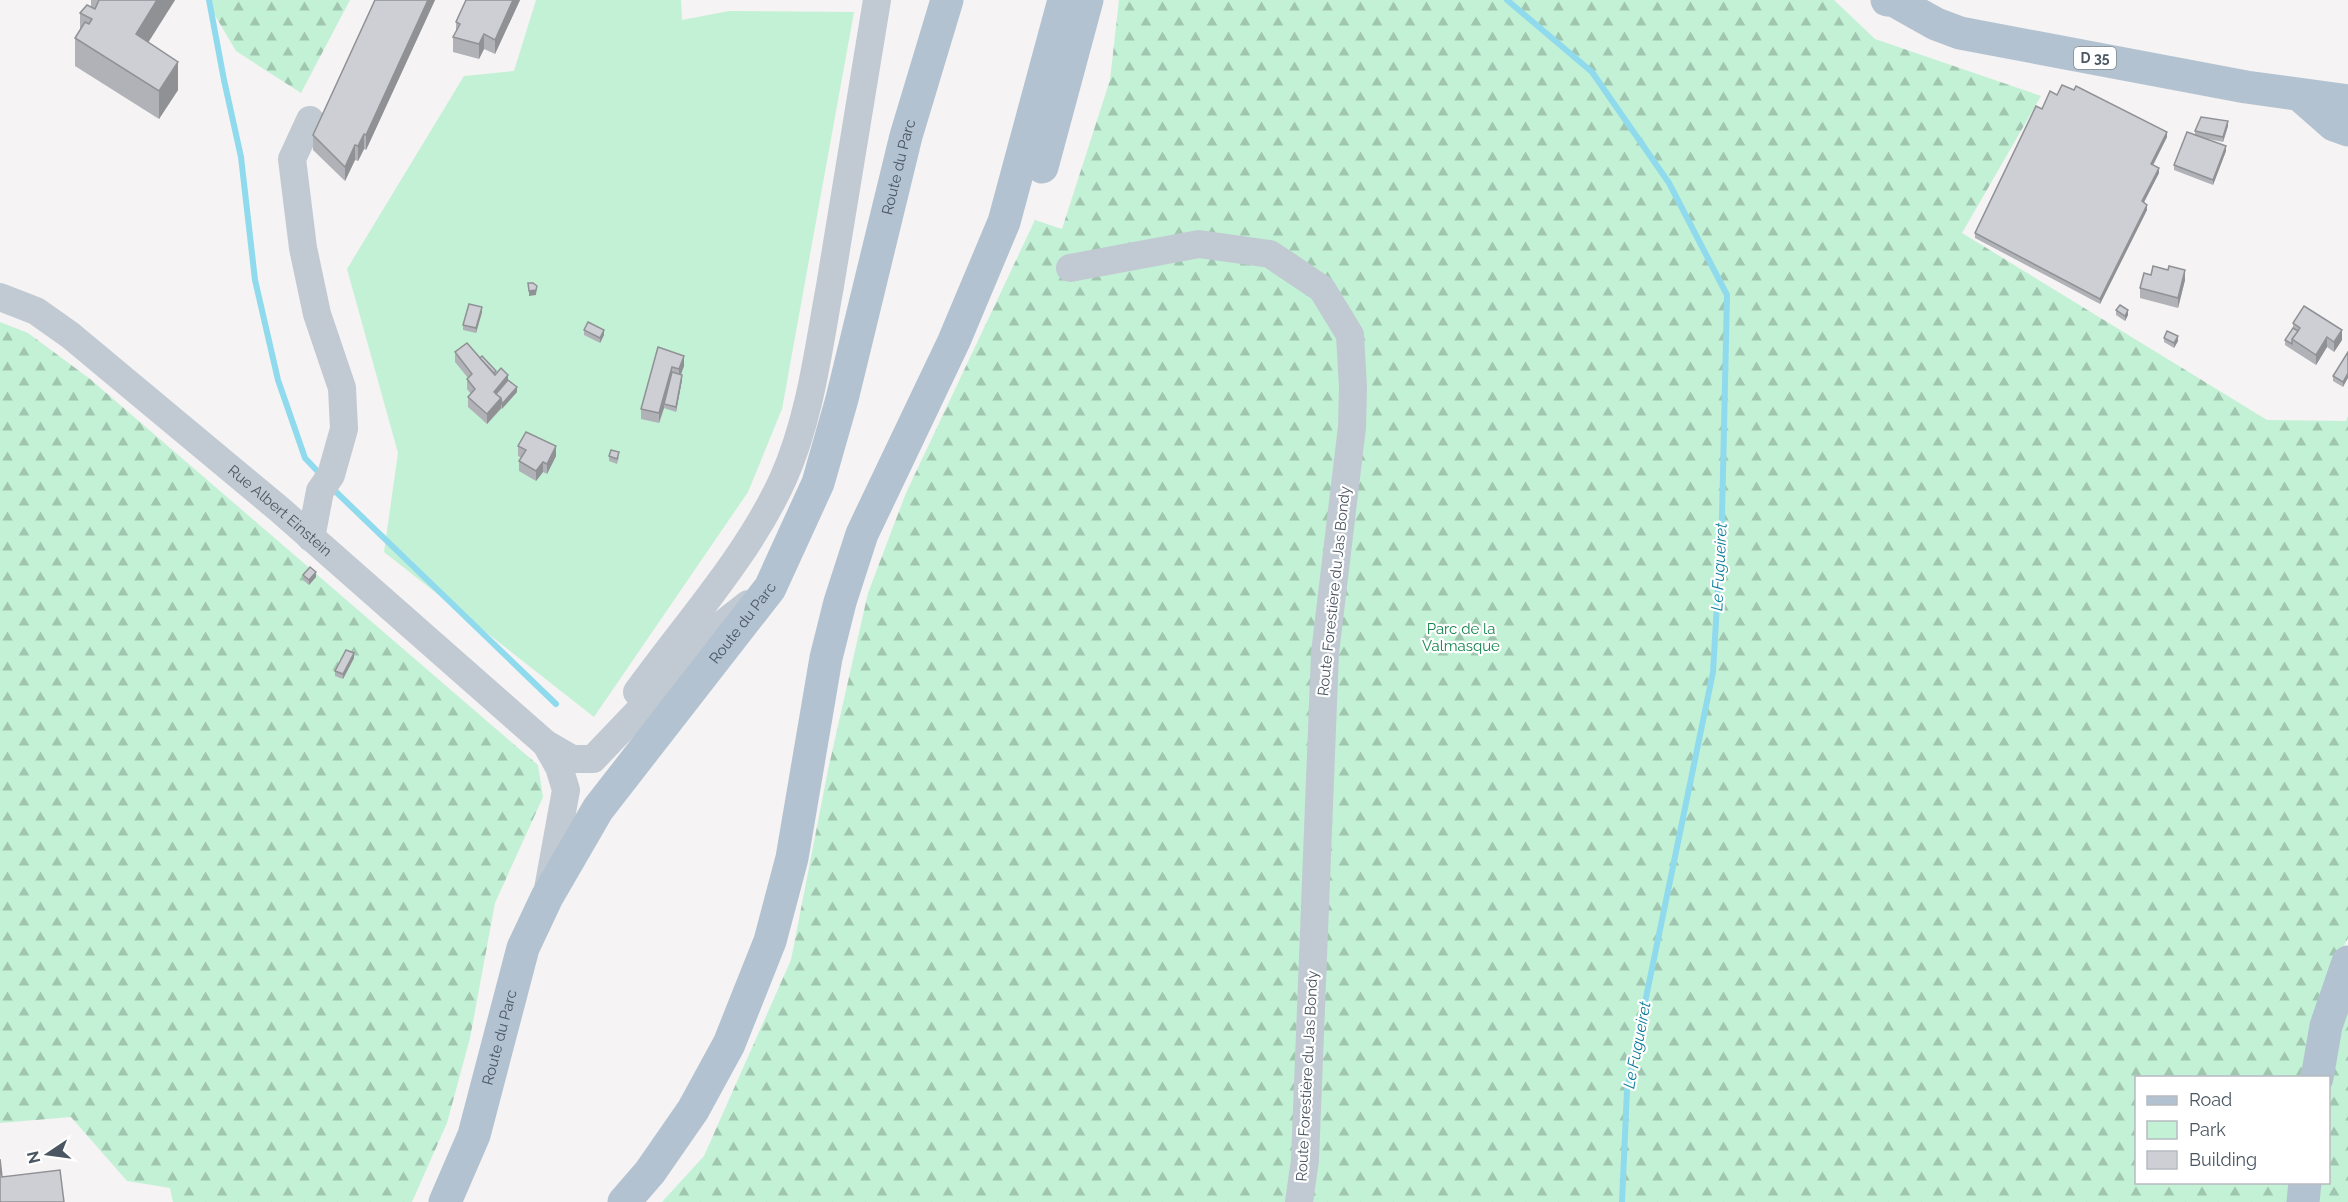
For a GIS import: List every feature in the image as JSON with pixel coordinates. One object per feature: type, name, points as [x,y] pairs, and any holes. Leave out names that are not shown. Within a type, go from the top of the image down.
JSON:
[{"type":"main road","points":[[906,136],[919,24],[925,0]]},
{"type":"main road","name":"Route du Parc","points":[[445,1202],[474,1134],[523,948],[547,897],[598,809],[770,588],[818,483],[842,399],[906,136],[947,0]]},
{"type":"main road","points":[[624,1202],[650,1172],[693,1110],[729,1044],[770,942],[792,858],[826,658],[840,602],[862,534],[954,341],[1005,222],[1064,0]]},
{"type":"main road","points":[[934,381],[961,349],[999,279],[1033,198],[1059,111],[1082,0]]},
{"type":"main road","points":[[1077,32],[1087,0]]},
{"type":"main road","name":"D 35","points":[[1892,0],[1936,24],[1960,33],[2246,87],[2348,101]]},
{"type":"main road","points":[[2301,96],[2334,124],[2348,130]]},
{"type":"main road","points":[[2317,1076],[2326,1026],[2348,962]]},
{"type":"main road","points":[[2303,1202],[2305,1184]]},
{"type":"street","points":[[546,744],[577,749],[596,742],[619,716],[728,570],[783,480],[797,443],[814,368],[878,0]]},
{"type":"street","points":[[310,120],[292,159],[303,248],[317,314],[342,388],[344,429],[325,483],[311,538]]},
{"type":"street","name":"Route Forestière du Jas Bondy","points":[[1070,268],[1199,244],[1270,254],[1322,289],[1350,335],[1353,387],[1352,427],[1325,653],[1305,1160],[1299,1202]]},
{"type":"street","name":"Rue Albert Einstein","points":[[0,297],[36,311],[70,335],[279,509],[546,744]]},
{"type":"street","points":[[279,509],[325,483]]},
{"type":"street","points":[[546,744],[572,759],[593,759],[720,626],[770,588]]},
{"type":"street","points":[[546,744],[560,767],[566,790],[547,897]]},
{"type":"green space","points":[[206,0],[350,0],[301,93],[236,51]]},
{"type":"green space","points":[[536,0],[681,0],[682,20],[729,11],[854,12],[782,409],[748,492],[594,717],[384,552],[398,453],[347,269],[464,76],[514,71]]},
{"type":"green space","name":"Parc de la Valmasque","points":[[1119,0],[1834,0],[1875,39],[2041,96],[1962,233],[2267,420],[2346,421],[2348,416],[2348,938],[2326,983],[2304,1076],[2135,1076],[2135,1184],[2292,1184],[2289,1202],[662,1202],[704,1156],[791,960],[828,770],[868,593],[906,493],[1035,220],[1062,229],[1110,80]]},
{"type":"green space","points":[[0,322],[28,333],[90,379],[538,765],[543,797],[495,903],[470,1038],[447,1123],[412,1202],[173,1202],[170,1188],[127,1181],[71,1117],[0,1123]]},
{"type":"green space","points":[[2348,994],[2348,1202],[2315,1202],[2317,1184],[2330,1184],[2330,1076]]},
{"type":"building","points":[[99,0],[157,0],[136,34],[178,62],[159,91],[75,38],[85,22],[89,24],[92,19],[80,13],[87,5],[95,9]]},
{"type":"building","points":[[375,0],[428,0],[366,135],[364,134],[358,146],[355,145],[345,167],[313,135]]},
{"type":"building","points":[[466,0],[513,0],[495,40],[484,34],[479,44],[453,37],[460,24],[456,22]]},
{"type":"building","points":[[2062,85],[2074,90],[2076,86],[2167,132],[2151,164],[2159,168],[2142,201],[2147,205],[2100,299],[1975,233],[2036,106],[2042,109],[2050,91],[2057,95]]},
{"type":"building","points":[[2201,117],[2228,121],[2223,137],[2195,131]]},
{"type":"building","points":[[2187,132],[2226,146],[2213,180],[2174,165]]},
{"type":"building","points":[[2153,266],[2168,270],[2169,266],[2185,270],[2178,298],[2140,288],[2144,273],[2151,275]]},
{"type":"building","points":[[528,283],[537,286],[536,290],[529,291]]},
{"type":"building","points":[[469,304],[482,307],[476,328],[463,325]]},
{"type":"building","points":[[2120,305],[2128,310],[2125,316],[2116,310]]},
{"type":"building","points":[[2304,306],[2342,330],[2334,342],[2327,337],[2316,355],[2292,339],[2300,328],[2293,323]]},
{"type":"building","points":[[588,322],[604,330],[600,338],[584,330]]},
{"type":"building","points":[[2293,328],[2298,331],[2292,339],[2292,344],[2285,340]]},
{"type":"building","points":[[2167,331],[2178,336],[2174,343],[2164,338]]},
{"type":"building","points":[[467,343],[495,375],[501,368],[508,375],[494,392],[501,398],[487,414],[468,397],[475,389],[467,379],[472,374],[455,352]]},
{"type":"building","points":[[658,347],[684,356],[679,369],[672,367],[659,413],[641,409]]},
{"type":"building","points":[[2348,352],[2348,373],[2343,382],[2333,376]]},
{"type":"building","points":[[482,356],[496,371],[494,373],[480,358]]},
{"type":"building","points":[[672,372],[682,375],[676,407],[664,404]]},
{"type":"building","points":[[508,380],[517,387],[502,404],[501,398],[496,394]]},
{"type":"building","points":[[526,432],[556,446],[547,464],[543,462],[536,471],[519,461],[526,450],[518,446]]},
{"type":"building","points":[[611,450],[619,452],[617,459],[609,456]]},
{"type":"building","points":[[310,567],[316,572],[309,580],[303,575]]},
{"type":"building","points":[[346,650],[354,653],[343,674],[335,671]]},
{"type":"building","points":[[0,1159],[2,1177],[60,1170],[64,1202],[0,1202]]},
{"type":"waterway","points":[[209,0],[241,157],[255,280],[278,380],[305,458],[321,475]]},
{"type":"waterway","name":"Le Fugueiret","points":[[1507,0],[1592,72],[1669,183],[1727,295],[1722,518],[1713,672],[1627,1090],[1622,1202]]},
{"type":"waterway","points":[[332,488],[556,704]]}]
